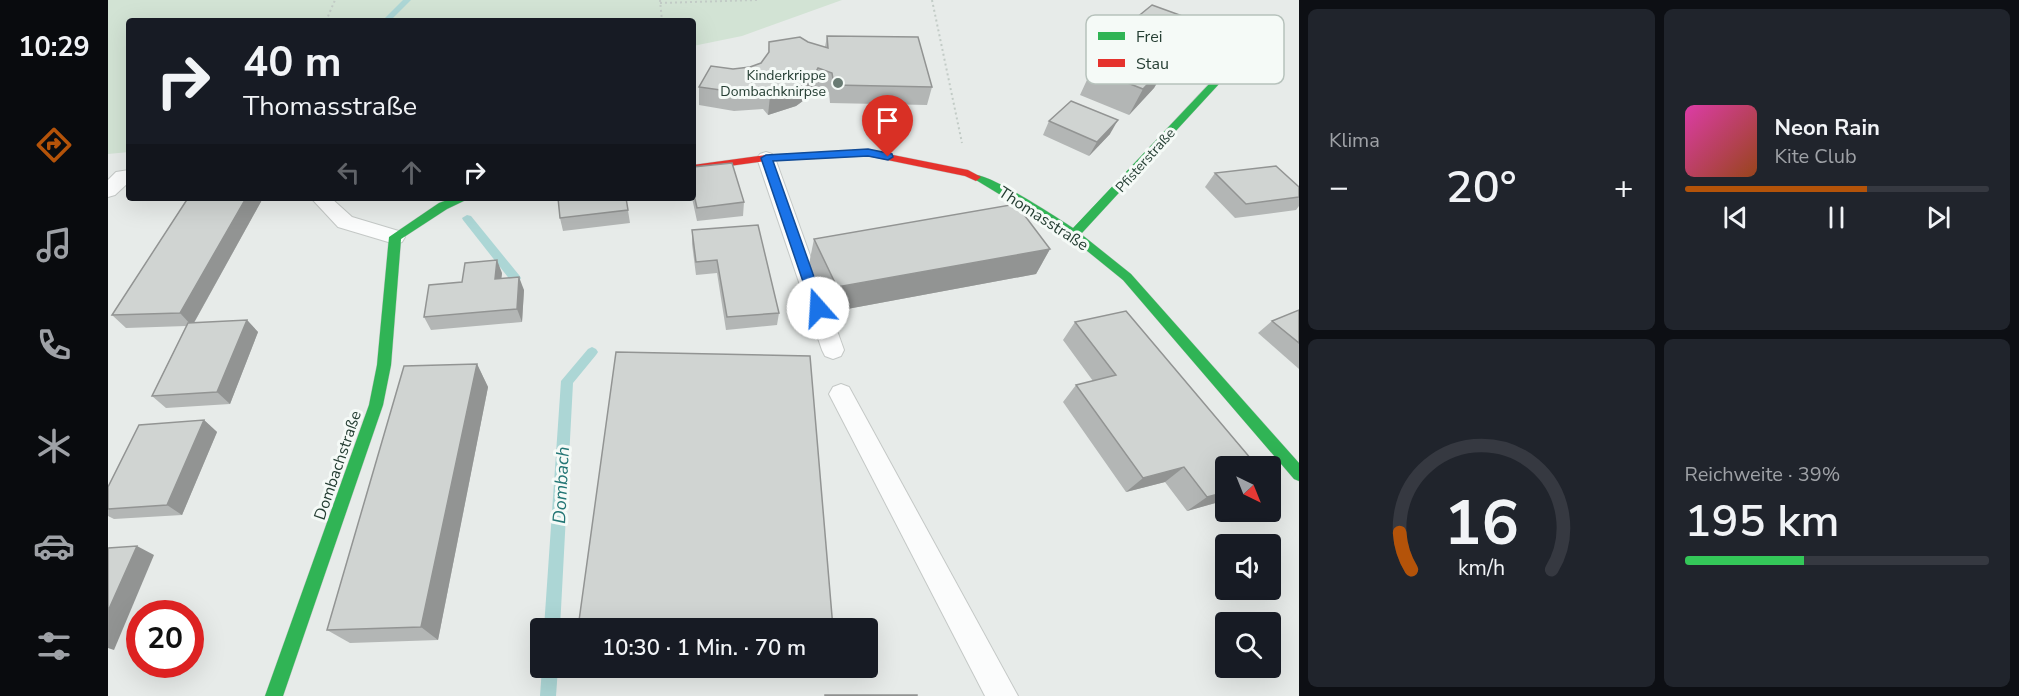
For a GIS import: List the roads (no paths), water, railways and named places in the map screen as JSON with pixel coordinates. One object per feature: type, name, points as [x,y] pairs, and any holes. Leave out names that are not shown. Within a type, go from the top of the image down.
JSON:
[{"type":"street","name":"Pfisterstraße","points":[[1074,234],[1098,211],[1214,84]]},
{"type":"street","name":"Thomasstraße","points":[[696,168],[766,158],[868,153],[968,173],[1074,234],[1127,277],[1298,470]]},
{"type":"street","points":[[395,237],[443,206],[456,201]]},
{"type":"street","name":"Dombachstraße","points":[[273,696],[376,405],[384,365],[395,237]]},
{"type":"lane","points":[[766,158],[833,350]]},
{"type":"lane","points":[[108,191],[122,176],[126,176]]},
{"type":"lane","points":[[323,201],[345,222],[395,237]]},
{"type":"lane","points":[[842,394],[1002,696]]},
{"type":"waterway","name":"Dombach","points":[[389,18],[407,0]]},
{"type":"waterway","name":"Dombach","points":[[467,218],[515,278]]},
{"type":"waterway","name":"Dombach","points":[[553,618],[567,381],[592,352]]},
{"type":"waterway","name":"Dombach","points":[[548,696],[549,678]]},
{"type":"place","name":"Kinderkrippe Dombachknirpse","points":[[838,83]]}]
